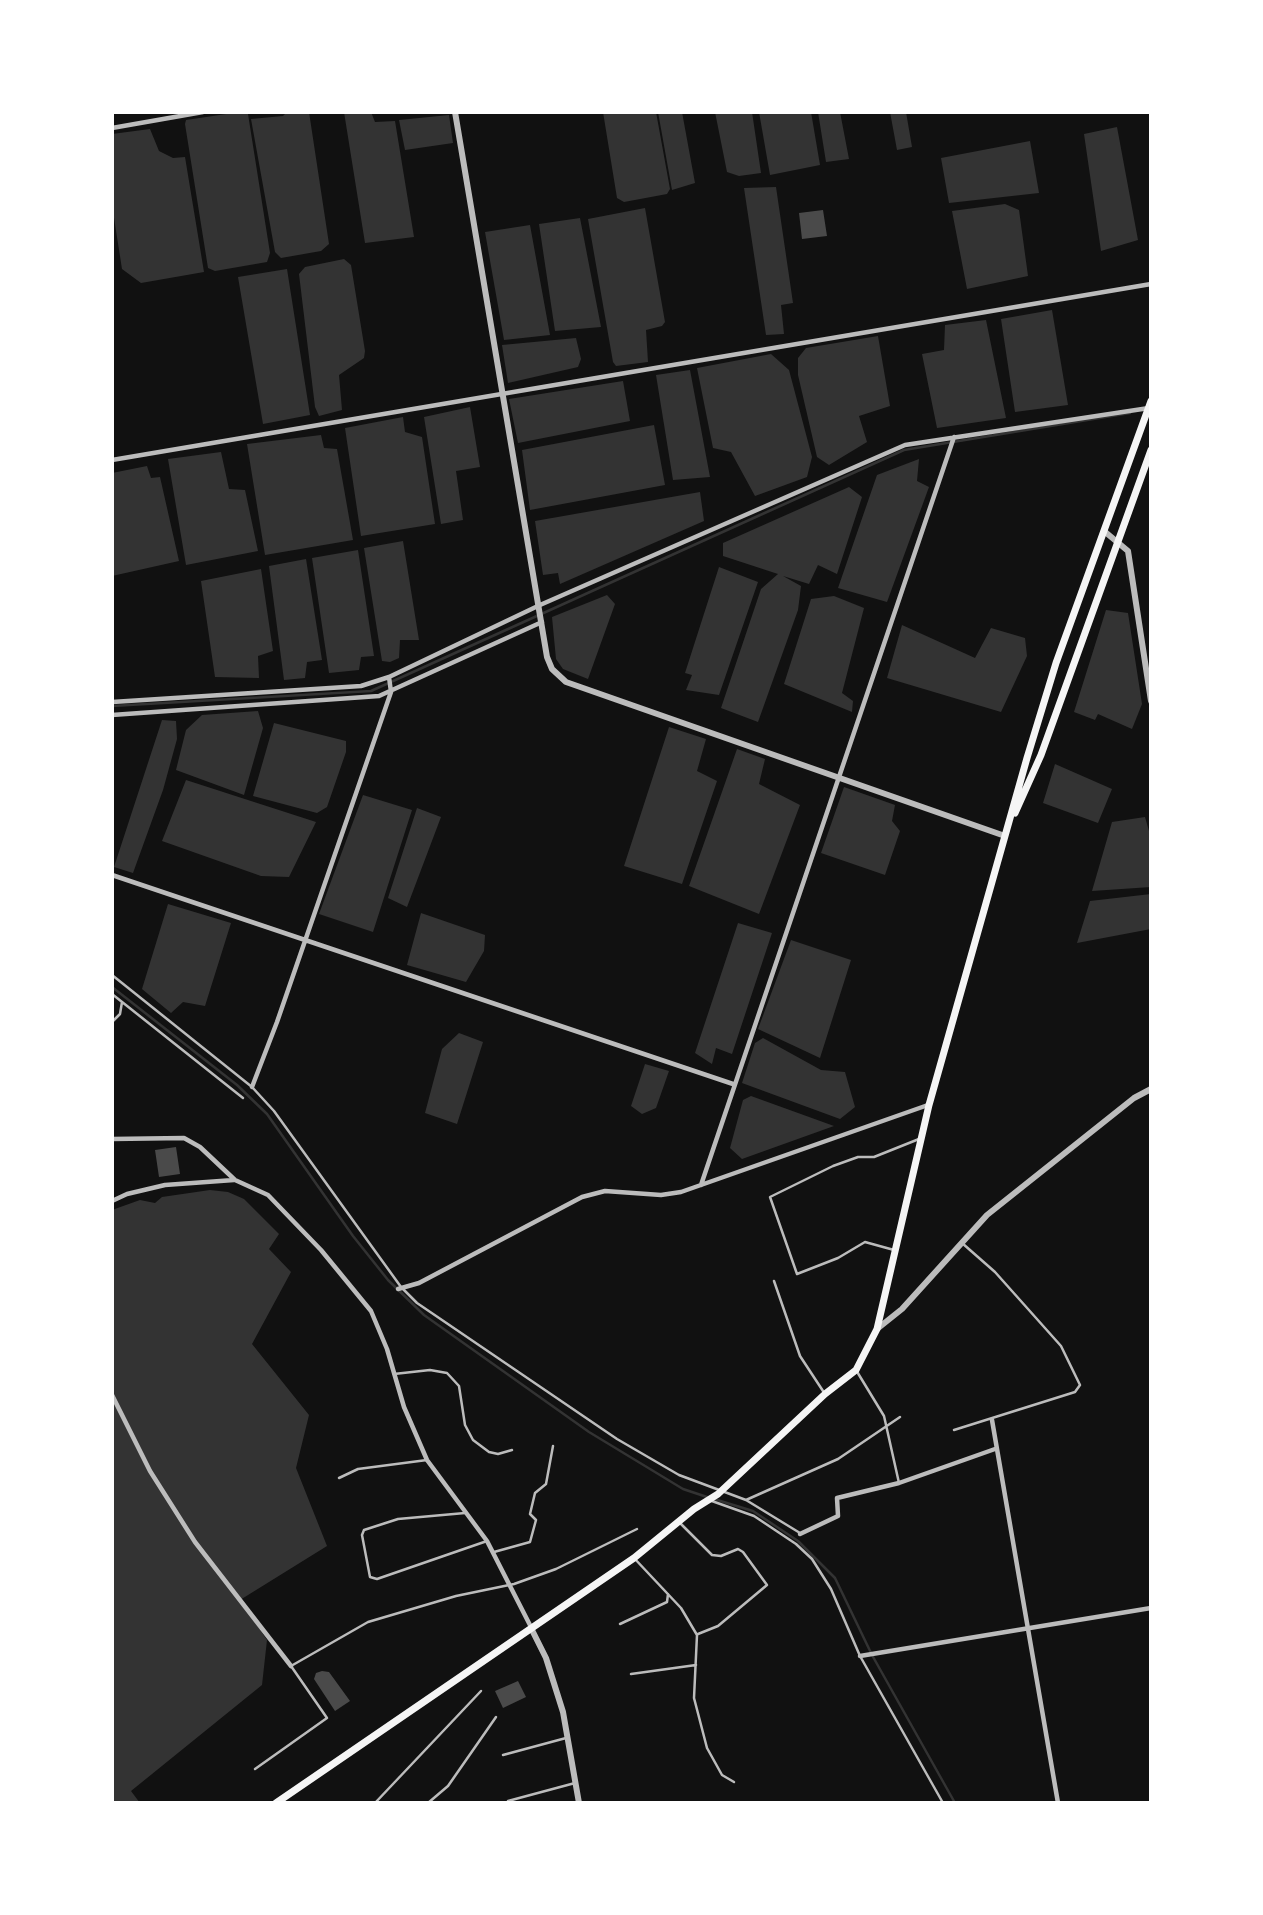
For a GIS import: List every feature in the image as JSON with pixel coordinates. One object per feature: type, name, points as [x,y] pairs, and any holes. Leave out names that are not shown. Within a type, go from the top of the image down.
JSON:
[{"type":"main road","points":[[276,1803],[634,1558],[715,1496],[825,1394],[856,1370],[877,1329],[929,1105],[1056,663],[1150,405]]},
{"type":"main road","points":[[1005,836],[1041,755],[1151,450]]},
{"type":"street","points":[[112,128],[203,112]]},
{"type":"street","points":[[455,112],[547,657],[552,669],[566,682],[838,775],[1005,836]]},
{"type":"street","points":[[112,460],[1151,284]]},
{"type":"street","points":[[112,702],[360,686],[389,677],[540,606],[905,445],[1150,405]]},
{"type":"street","points":[[701,1185],[954,437]]},
{"type":"street","points":[[1104,531],[1128,551],[1151,701]]},
{"type":"street","points":[[112,715],[333,701],[391,692],[542,621]]},
{"type":"street","points":[[252,1087],[391,692],[389,677]]},
{"type":"street","points":[[112,875],[306,939],[387,970],[733,1084]]},
{"type":"street","points":[[877,1329],[902,1309],[959,1241],[1039,1172],[1134,1098],[1151,1089]]},
{"type":"street","points":[[400,1288],[419,1283],[582,1197],[605,1191],[661,1195],[701,1185],[929,1105]]},
{"type":"street","points":[[112,1139],[184,1138],[200,1147],[235,1180],[268,1195],[321,1250],[371,1311],[413,1430],[427,1460],[488,1541],[546,1658],[559,1701],[579,1803]]},
{"type":"street","points":[[112,1200],[165,1185],[235,1180]]},
{"type":"street","points":[[112,1395],[150,1471],[195,1542],[291,1666]]},
{"type":"street","points":[[992,1420],[1058,1803]]},
{"type":"street","points":[[800,1534],[838,1516],[837,1498],[899,1483],[995,1449]]},
{"type":"street","points":[[862,1656],[1151,1608]]},
{"type":"lane","points":[[112,975],[252,1087],[274,1111],[400,1288],[417,1303],[617,1439],[754,1516],[796,1544],[812,1559],[831,1589],[862,1656],[943,1803]]},
{"type":"lane","points":[[112,994],[194,1056],[243,1098]]},
{"type":"lane","points":[[112,1022],[120,1014],[122,1002]]},
{"type":"lane","points":[[895,1251],[865,1242],[838,1258],[797,1274],[771,1201],[774,1194],[833,1166],[858,1157],[874,1157],[923,1138]]},
{"type":"lane","points":[[954,1430],[1075,1392],[1080,1385],[1061,1346],[995,1272],[959,1241]]},
{"type":"lane","points":[[774,1281],[800,1356],[825,1394]]},
{"type":"lane","points":[[394,1374],[430,1370],[447,1373],[459,1386],[465,1425],[473,1440],[489,1452],[512,1450]]},
{"type":"lane","points":[[856,1370],[878,1405],[899,1483]]},
{"type":"lane","points":[[746,1500],[838,1459],[900,1417]]},
{"type":"lane","points":[[494,1552],[530,1542],[536,1520],[530,1514],[535,1493],[547,1483],[553,1446]]},
{"type":"lane","points":[[339,1478],[358,1469],[427,1460]]},
{"type":"lane","points":[[715,1496],[746,1500],[800,1534]]},
{"type":"lane","points":[[468,1513],[398,1519],[364,1530],[362,1535],[370,1577],[377,1579],[488,1541]]},
{"type":"lane","points":[[678,1522],[712,1555],[720,1556],[738,1549],[743,1552],[766,1585],[718,1626],[697,1635]]},
{"type":"lane","points":[[255,1769],[327,1718],[291,1666],[368,1622],[556,1569],[637,1530]]},
{"type":"lane","points":[[634,1558],[685,1614],[697,1635],[694,1698],[707,1748],[722,1776],[734,1782]]},
{"type":"lane","points":[[620,1624],[667,1602],[668,1594]]},
{"type":"lane","points":[[631,1674],[696,1665]]},
{"type":"lane","points":[[375,1803],[481,1691]]},
{"type":"lane","points":[[428,1803],[448,1786],[496,1717]]},
{"type":"lane","points":[[503,1755],[566,1738]]},
{"type":"lane","points":[[508,1801],[575,1783]]},
{"type":"shaded area","points":[[287,112],[309,112],[329,244],[321,251],[281,258],[275,252],[251,119],[283,116]]},
{"type":"shaded area","points":[[344,112],[371,112],[375,122],[395,121],[414,237],[365,243]]},
{"type":"shaded area","points":[[603,112],[656,112],[670,189],[667,194],[624,202],[617,198]]},
{"type":"shaded area","points":[[658,112],[682,112],[695,183],[672,190]]},
{"type":"shaded area","points":[[715,112],[752,112],[761,173],[739,176],[727,172]]},
{"type":"shaded area","points":[[759,112],[811,112],[820,165],[770,175]]},
{"type":"shaded area","points":[[818,112],[840,112],[849,159],[826,162]]},
{"type":"shaded area","points":[[890,112],[906,112],[912,147],[897,150]]},
{"type":"shaded area","points":[[233,113],[248,114],[270,253],[267,262],[215,271],[208,268],[185,124],[186,120]]},
{"type":"shaded area","points":[[449,115],[453,143],[405,150],[399,120]]},
{"type":"shaded area","points":[[1117,127],[1138,240],[1101,251],[1084,134]]},
{"type":"shaded area","points":[[150,129],[159,151],[173,158],[185,157],[204,272],[141,283],[122,269],[112,205],[112,134]]},
{"type":"shaded area","points":[[1030,141],[1039,193],[949,203],[941,158]]},
{"type":"shaded area","points":[[776,187],[793,303],[781,305],[784,334],[766,335],[744,188]]},
{"type":"shaded area","points":[[1005,204],[1019,210],[1028,276],[967,289],[952,211]]},
{"type":"shaded area","points":[[645,208],[665,322],[662,326],[646,330],[648,362],[616,366],[613,362],[588,219]]},
{"type":"shaded area","points":[[580,218],[601,327],[555,331],[539,224]]},
{"type":"shaded area","points":[[530,225],[550,335],[504,340],[485,232]]},
{"type":"shaded area","points":[[344,259],[351,265],[364,358],[339,375],[342,410],[319,416],[315,407],[299,274],[305,267]]},
{"type":"shaded area","points":[[287,269],[310,415],[263,424],[238,277]]},
{"type":"shaded area","points":[[1052,310],[1068,405],[1015,412],[1001,319]]},
{"type":"shaded area","points":[[986,320],[1006,418],[937,428],[922,354],[944,350],[945,325]]},
{"type":"shaded area","points":[[878,336],[890,406],[859,416],[867,442],[829,465],[817,457],[798,375],[798,358],[806,348]]},
{"type":"shaded area","points":[[576,338],[581,359],[578,367],[508,383],[502,345]]},
{"type":"shaded area","points":[[771,354],[789,370],[812,457],[807,477],[755,496],[731,452],[713,448],[697,368]]},
{"type":"shaded area","points":[[690,370],[710,477],[673,480],[656,375]]},
{"type":"shaded area","points":[[623,381],[630,421],[518,443],[509,399]]},
{"type":"shaded area","points":[[470,407],[480,467],[456,471],[463,520],[441,524],[424,417]]},
{"type":"shaded area","points":[[403,417],[405,432],[422,437],[435,524],[361,536],[345,428]]},
{"type":"shaded area","points":[[654,425],[665,485],[530,510],[522,450]]},
{"type":"shaded area","points":[[321,435],[324,448],[337,449],[353,540],[265,555],[247,444]]},
{"type":"shaded area","points":[[221,452],[229,489],[245,490],[258,551],[186,565],[168,459]]},
{"type":"shaded area","points":[[919,459],[917,481],[929,487],[887,602],[838,588],[877,475]]},
{"type":"shaded area","points":[[147,466],[151,478],[160,477],[179,561],[112,576],[112,473]]},
{"type":"shaded area","points":[[849,487],[862,497],[837,574],[818,565],[809,584],[783,576],[801,586],[798,610],[758,722],[721,708],[761,589],[778,574],[723,556],[723,543]]},
{"type":"shaded area","points":[[700,492],[704,521],[560,584],[558,573],[543,575],[535,521]]},
{"type":"shaded area","points":[[403,541],[419,640],[400,640],[399,658],[390,662],[382,661],[364,548]]},
{"type":"shaded area","points":[[358,550],[374,656],[361,657],[359,670],[329,673],[312,558]]},
{"type":"shaded area","points":[[306,559],[322,660],[307,662],[305,678],[284,680],[269,566]]},
{"type":"shaded area","points":[[719,567],[758,582],[719,695],[686,690],[692,675],[685,673]]},
{"type":"shaded area","points":[[261,569],[273,651],[258,656],[259,678],[215,677],[201,581]]},
{"type":"shaded area","points":[[607,595],[615,604],[588,679],[563,669],[556,659],[552,617]]},
{"type":"shaded area","points":[[834,596],[864,608],[842,693],[853,701],[852,712],[784,684],[811,599]]},
{"type":"shaded area","points":[[1106,610],[1128,613],[1142,704],[1132,729],[1098,714],[1095,720],[1074,712]]},
{"type":"shaded area","points":[[902,625],[975,658],[991,628],[1025,638],[1027,656],[1001,712],[887,678]]},
{"type":"shaded area","points":[[258,711],[263,728],[244,795],[176,770],[186,730],[202,715]]},
{"type":"shaded area","points":[[162,720],[176,721],[177,739],[163,790],[133,873],[114,867]]},
{"type":"shaded area","points":[[274,723],[346,741],[346,752],[327,807],[317,813],[253,796]]},
{"type":"shaded area","points":[[669,727],[706,739],[697,771],[717,781],[682,884],[624,866]]},
{"type":"shaded area","points":[[737,749],[765,759],[759,784],[800,805],[759,914],[689,886]]},
{"type":"shaded area","points":[[1055,764],[1112,789],[1098,823],[1043,803]]},
{"type":"shaded area","points":[[186,780],[316,822],[289,877],[261,876],[162,841]]},
{"type":"shaded area","points":[[844,787],[895,805],[892,821],[900,831],[885,875],[821,853]]},
{"type":"shaded area","points":[[363,795],[412,810],[373,932],[319,914]]},
{"type":"shaded area","points":[[417,808],[441,817],[407,907],[388,898]]},
{"type":"shaded area","points":[[1145,817],[1151,838],[1151,887],[1092,891],[1112,822]]},
{"type":"shaded area","points":[[1151,894],[1151,929],[1077,943],[1090,901]]},
{"type":"shaded area","points":[[168,904],[231,923],[205,1006],[183,1002],[171,1013],[142,989]]},
{"type":"shaded area","points":[[421,913],[485,935],[484,951],[466,982],[407,965]]},
{"type":"shaded area","points":[[738,923],[772,933],[732,1054],[716,1048],[712,1064],[695,1053]]},
{"type":"shaded area","points":[[791,940],[851,960],[820,1058],[758,1029]]},
{"type":"shaded area","points":[[459,1033],[483,1042],[457,1124],[425,1113],[442,1049]]},
{"type":"shaded area","points":[[763,1038],[821,1070],[845,1072],[855,1107],[840,1119],[742,1083],[755,1043]]},
{"type":"shaded area","points":[[645,1064],[669,1071],[656,1108],[642,1114],[631,1106]]},
{"type":"shaded area","points":[[751,1096],[834,1126],[742,1159],[730,1148],[743,1100]]},
{"type":"shaded area","points":[[210,1190],[228,1192],[244,1199],[279,1234],[269,1249],[291,1272],[252,1344],[309,1415],[296,1468],[327,1546],[240,1600],[267,1640],[262,1685],[131,1791],[140,1803],[112,1803],[112,1210],[140,1200],[155,1203],[162,1197]]},
{"type":"building","points":[[823,210],[827,236],[802,239],[799,213]]},
{"type":"building","points":[[176,1147],[180,1174],[159,1177],[155,1150]]},
{"type":"building","points":[[329,1672],[350,1701],[335,1711],[314,1679],[316,1673]]},
{"type":"building","points":[[518,1681],[526,1697],[503,1708],[495,1691]]},
{"type":"waterway","points":[[112,706],[371,691],[904,450],[1130,413]]},
{"type":"waterway","points":[[112,987],[237,1085],[267,1114],[353,1236],[388,1280],[424,1315],[589,1432],[683,1489],[707,1497]]},
{"type":"waterway","points":[[714,1499],[753,1511],[798,1541],[835,1578],[872,1655],[955,1803]]}]
